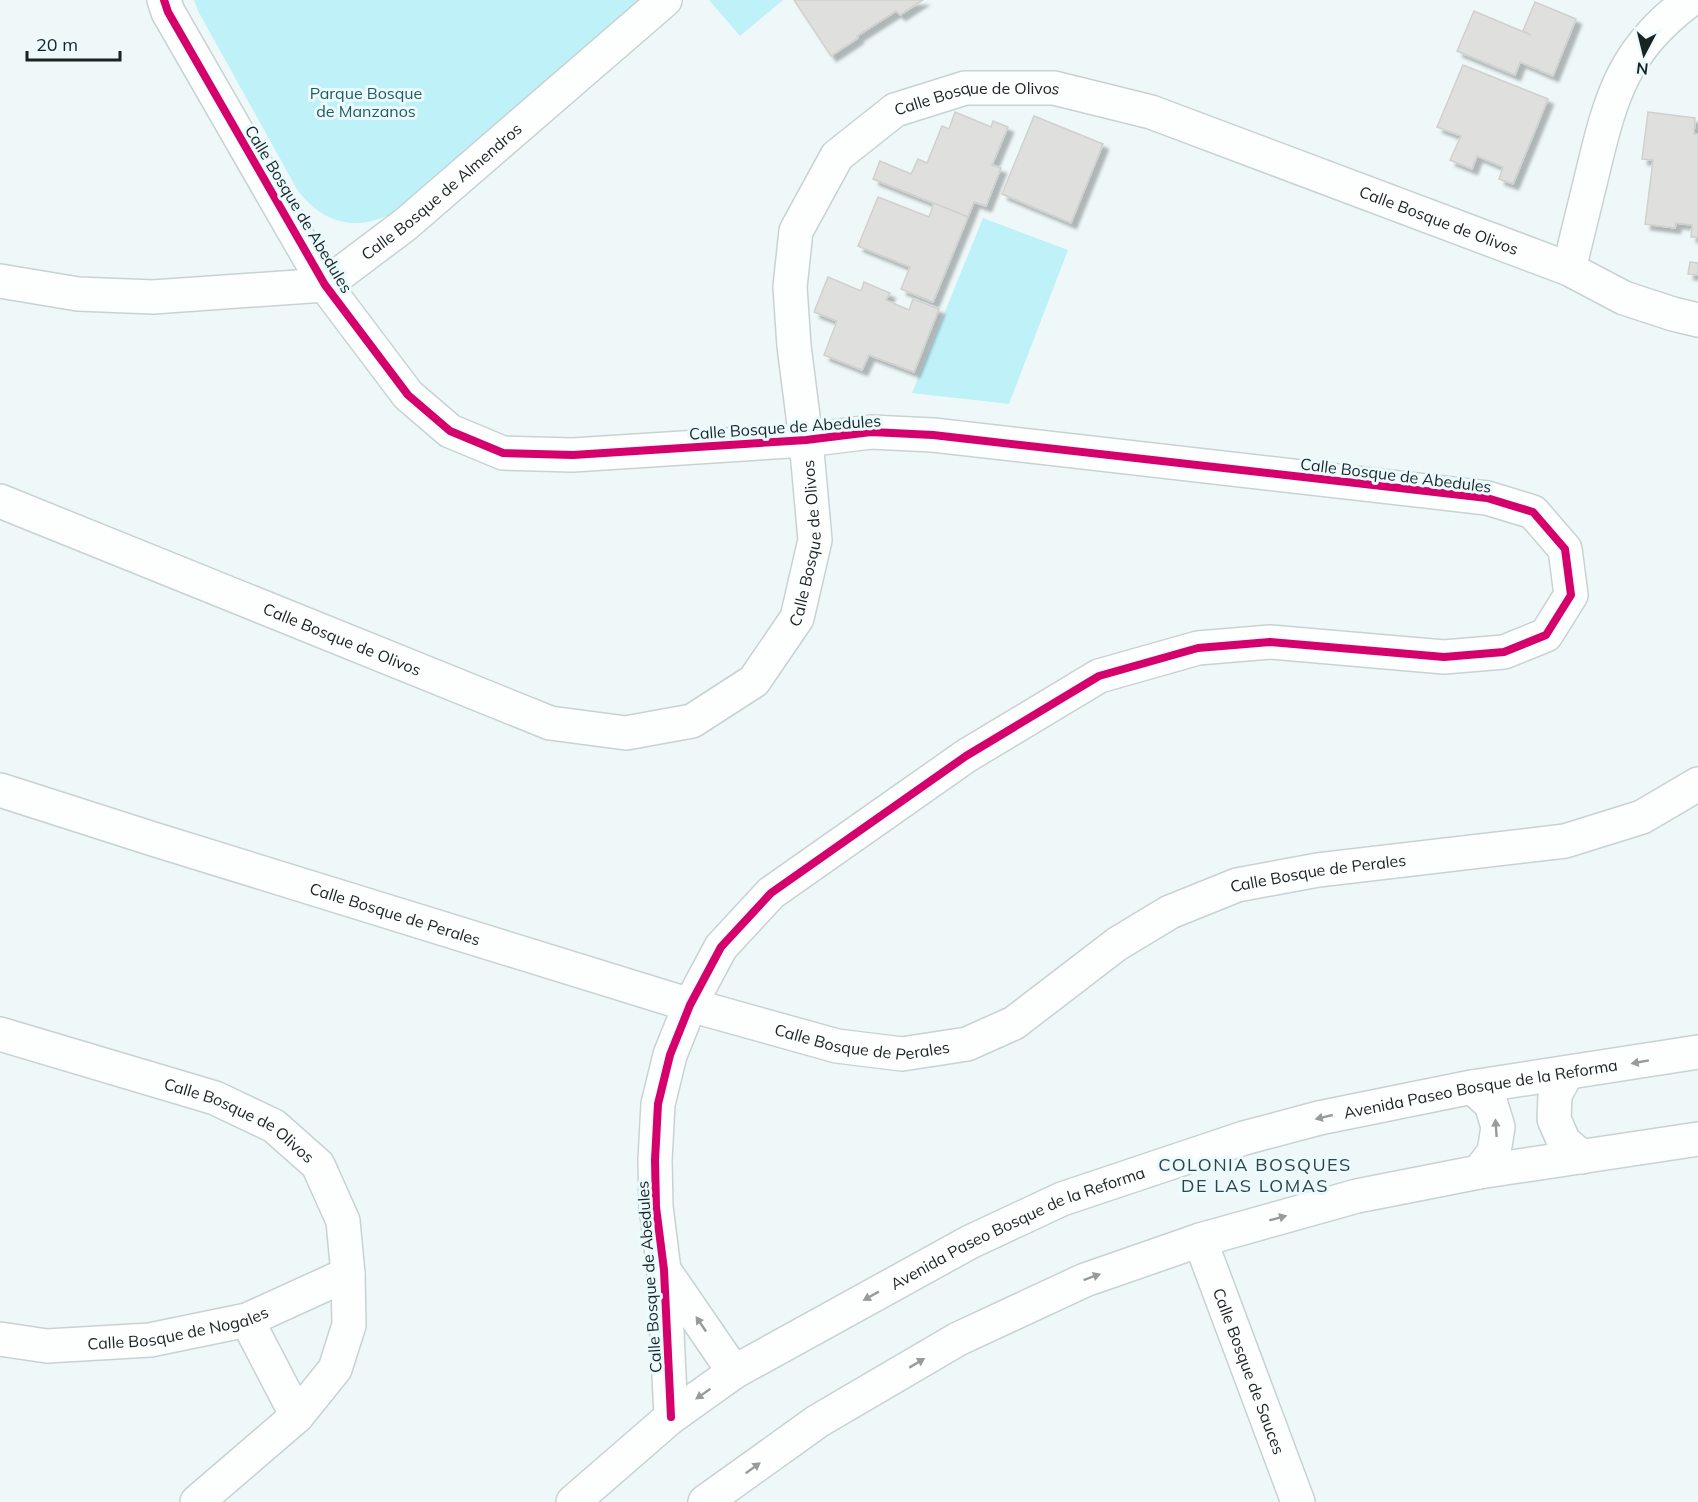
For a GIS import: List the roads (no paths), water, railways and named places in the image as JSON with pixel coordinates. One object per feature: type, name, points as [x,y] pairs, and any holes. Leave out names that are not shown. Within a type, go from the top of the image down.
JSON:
[{"type":"street","name":"Calle Bosque de Abedules","points":[[164,0],[168,12],[325,285],[408,394],[450,431],[503,453],[573,454],[806,440],[871,432],[933,435],[1487,498],[1533,512],[1565,549],[1571,595],[1546,635],[1504,652],[1444,657],[1270,642],[1198,648],[1100,676],[966,756],[771,892],[722,947],[690,1005],[670,1055],[658,1104],[655,1160],[656,1207],[664,1269],[671,1417]]},
{"type":"street","name":"Calle Bosque de Almendros","points":[[325,285],[406,225],[665,0]]},
{"type":"street","points":[[1569,269],[1607,115],[1617,86],[1650,35],[1690,0]]},
{"type":"street","name":"Calle Bosque de Olivos","points":[[0,501],[550,723],[626,733],[692,721],[754,681],[797,618],[815,540],[806,440],[794,346],[790,286],[796,231],[837,156],[895,110],[965,88],[1054,88],[1151,112],[1569,269],[1624,298],[1698,320]]},
{"type":"street","points":[[0,281],[78,294],[153,297],[325,285]]},
{"type":"street","name":"Calle Bosque de Perales","points":[[0,790],[690,1005],[837,1046],[902,1054],[967,1044],[1014,1023],[1117,944],[1170,912],[1237,885],[1318,870],[1565,841],[1642,817],[1698,784]]},
{"type":"street","name":"Calle Bosque de Olivos","points":[[0,1034],[215,1098],[274,1126],[318,1165],[343,1221],[348,1274],[349,1325],[335,1370],[297,1416],[197,1502]]},
{"type":"street","name":"Avenida Paseo Bosque de la Reforma","points":[[573,1502],[671,1417],[734,1372],[970,1242],[1062,1199],[1245,1138],[1319,1118],[1472,1086],[1698,1052]]},
{"type":"street","points":[[1567,1073],[1555,1095],[1554,1119],[1564,1142],[1582,1157]]},
{"type":"street","points":[[1472,1086],[1491,1104],[1498,1127],[1494,1152],[1479,1172]]},
{"type":"street","points":[[705,1502],[818,1421],[958,1339],[1085,1280],[1200,1240],[1357,1196],[1479,1172],[1698,1139]]},
{"type":"street","name":"Calle Bosque de Sauces","points":[[1200,1240],[1298,1502]]},
{"type":"street","name":"Calle Bosque de Abedules","points":[[664,1269],[734,1372]]},
{"type":"street","name":"Calle Bosque de Nogales","points":[[0,1339],[47,1346],[150,1340],[247,1320],[348,1274]]},
{"type":"street","points":[[247,1320],[297,1416]]},
{"type":"district","name":"COLONIA BOSQUES DE LAS LOMAS","points":[[1255,1175]]},
{"type":"park label","name":"Parque Bosque de Manzanos","points":[[366,102]]}]
